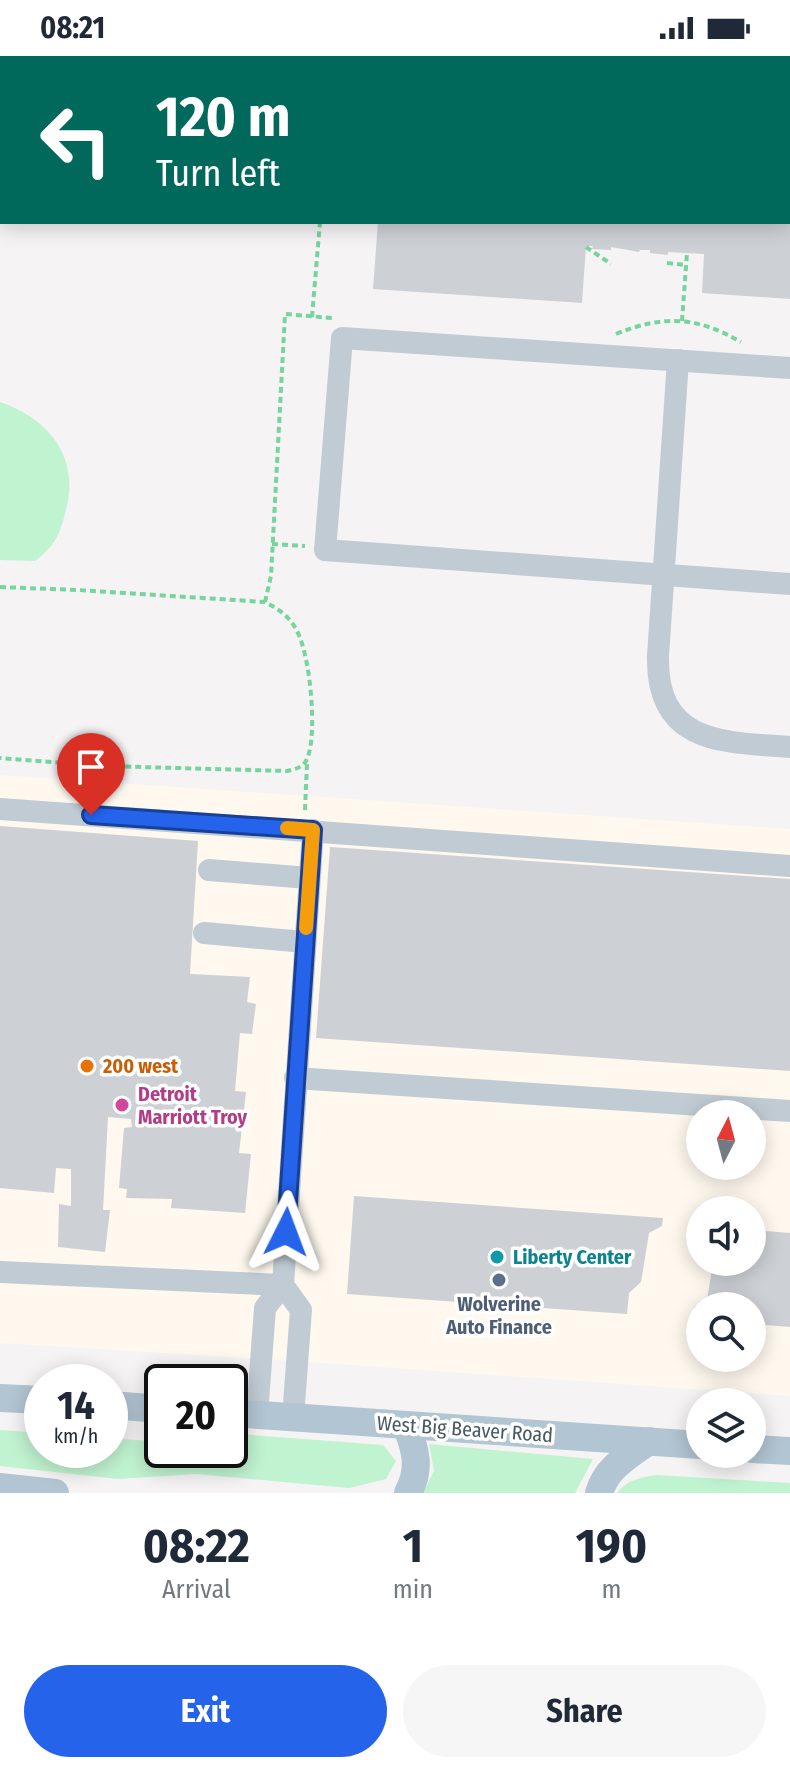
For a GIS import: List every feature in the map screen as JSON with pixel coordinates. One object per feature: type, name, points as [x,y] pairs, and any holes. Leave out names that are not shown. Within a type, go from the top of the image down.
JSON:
[{"type":"main road","points":[[0,1398],[24,1399]]},
{"type":"main road","name":"West Big Beaver Road","points":[[248,1414],[686,1444]]},
{"type":"main road","points":[[406,1425],[417,1458],[417,1470],[408,1493]]},
{"type":"main road","points":[[599,1493],[605,1477],[616,1465],[649,1441]]},
{"type":"main road","points":[[766,1450],[790,1451]]},
{"type":"main road","points":[[0,1487],[55,1493]]},
{"type":"lane","points":[[790,368],[342,338],[325,550],[790,584]]},
{"type":"lane","points":[[678,360],[657,668],[661,689],[671,712],[690,730],[702,736],[718,741],[790,747]]},
{"type":"lane","points":[[0,809],[790,866]]},
{"type":"lane","points":[[248,1394],[265,1308],[283,1285],[309,878],[308,830]]},
{"type":"lane","points":[[209,870],[309,878]]},
{"type":"lane","points":[[204,933],[305,942]]},
{"type":"lane","points":[[295,1078],[790,1111]]},
{"type":"lane","points":[[0,1272],[283,1285]]},
{"type":"lane","points":[[283,1285],[301,1310],[293,1417]]},
{"type":"path","points":[[265,602],[271,576],[285,314],[312,317],[320,224]]},
{"type":"path","points":[[586,247],[611,264]]},
{"type":"path","points":[[682,321],[687,253]]},
{"type":"path","points":[[667,263],[686,265]]},
{"type":"path","points":[[272,544],[314,546],[325,550]]},
{"type":"path","points":[[0,587],[265,602],[282,612],[294,625],[304,652],[311,704],[306,760],[308,830]]},
{"type":"path","points":[[0,758],[104,766],[278,771],[295,769],[306,760]]},
{"type":"shaded area","name":"Liberty Center","points":[[0,775],[790,829],[790,1396],[766,1394],[766,1388],[686,1389],[0,1343]]},
{"type":"green space","points":[[0,402],[17,409],[46,430],[57,442],[68,473],[69,491],[61,526],[52,545],[35,561],[0,560]]},
{"type":"green space","points":[[0,1430],[24,1432],[24,1468],[128,1468],[128,1439],[144,1441],[144,1468],[248,1468],[248,1435],[383,1445],[396,1461],[386,1479],[349,1488],[196,1474],[118,1479],[0,1466]]},
{"type":"green space","points":[[429,1444],[593,1459],[575,1493],[423,1493],[434,1471]]},
{"type":"green space","points":[[657,1475],[790,1483],[790,1493],[617,1493],[630,1482]]},
{"type":"building","points":[[378,224],[790,224],[790,299],[702,293],[704,254],[668,252],[668,255],[650,253],[650,250],[592,249],[593,246],[586,246],[582,303],[373,289]]},
{"type":"building","name":"Detroit Marriott Troy","points":[[0,826],[198,841],[190,974],[250,977],[247,1002],[256,1004],[252,1034],[240,1033],[235,1091],[246,1092],[239,1153],[251,1154],[245,1213],[171,1208],[172,1199],[126,1198],[127,1189],[119,1188],[124,1128],[132,1127],[131,1119],[108,1117],[103,1210],[110,1210],[105,1252],[58,1247],[59,1204],[71,1206],[71,1169],[56,1168],[54,1193],[0,1188]]},
{"type":"building","points":[[330,847],[790,879],[790,1071],[316,1038]]},
{"type":"building","name":"Liberty Center","points":[[354,1196],[663,1218],[662,1226],[649,1233],[641,1282],[629,1293],[627,1314],[347,1294]]},
{"type":"building","points":[[766,1231],[790,1233],[790,1327],[766,1325],[766,1292],[708,1292],[711,1276],[766,1276]]},
{"type":"slow traffic","points":[[287,828],[313,830],[306,928]]},
{"type":"place","name":"200 west","points":[[87,1066]]},
{"type":"place","name":"Detroit Marriott Troy","points":[[122,1105]]},
{"type":"place","name":"Liberty Center","points":[[497,1257]]},
{"type":"place","name":"Wolverine Auto Finance","points":[[499,1280]]},
{"type":"route","points":[[91,815],[313,830],[286,1232]]}]
